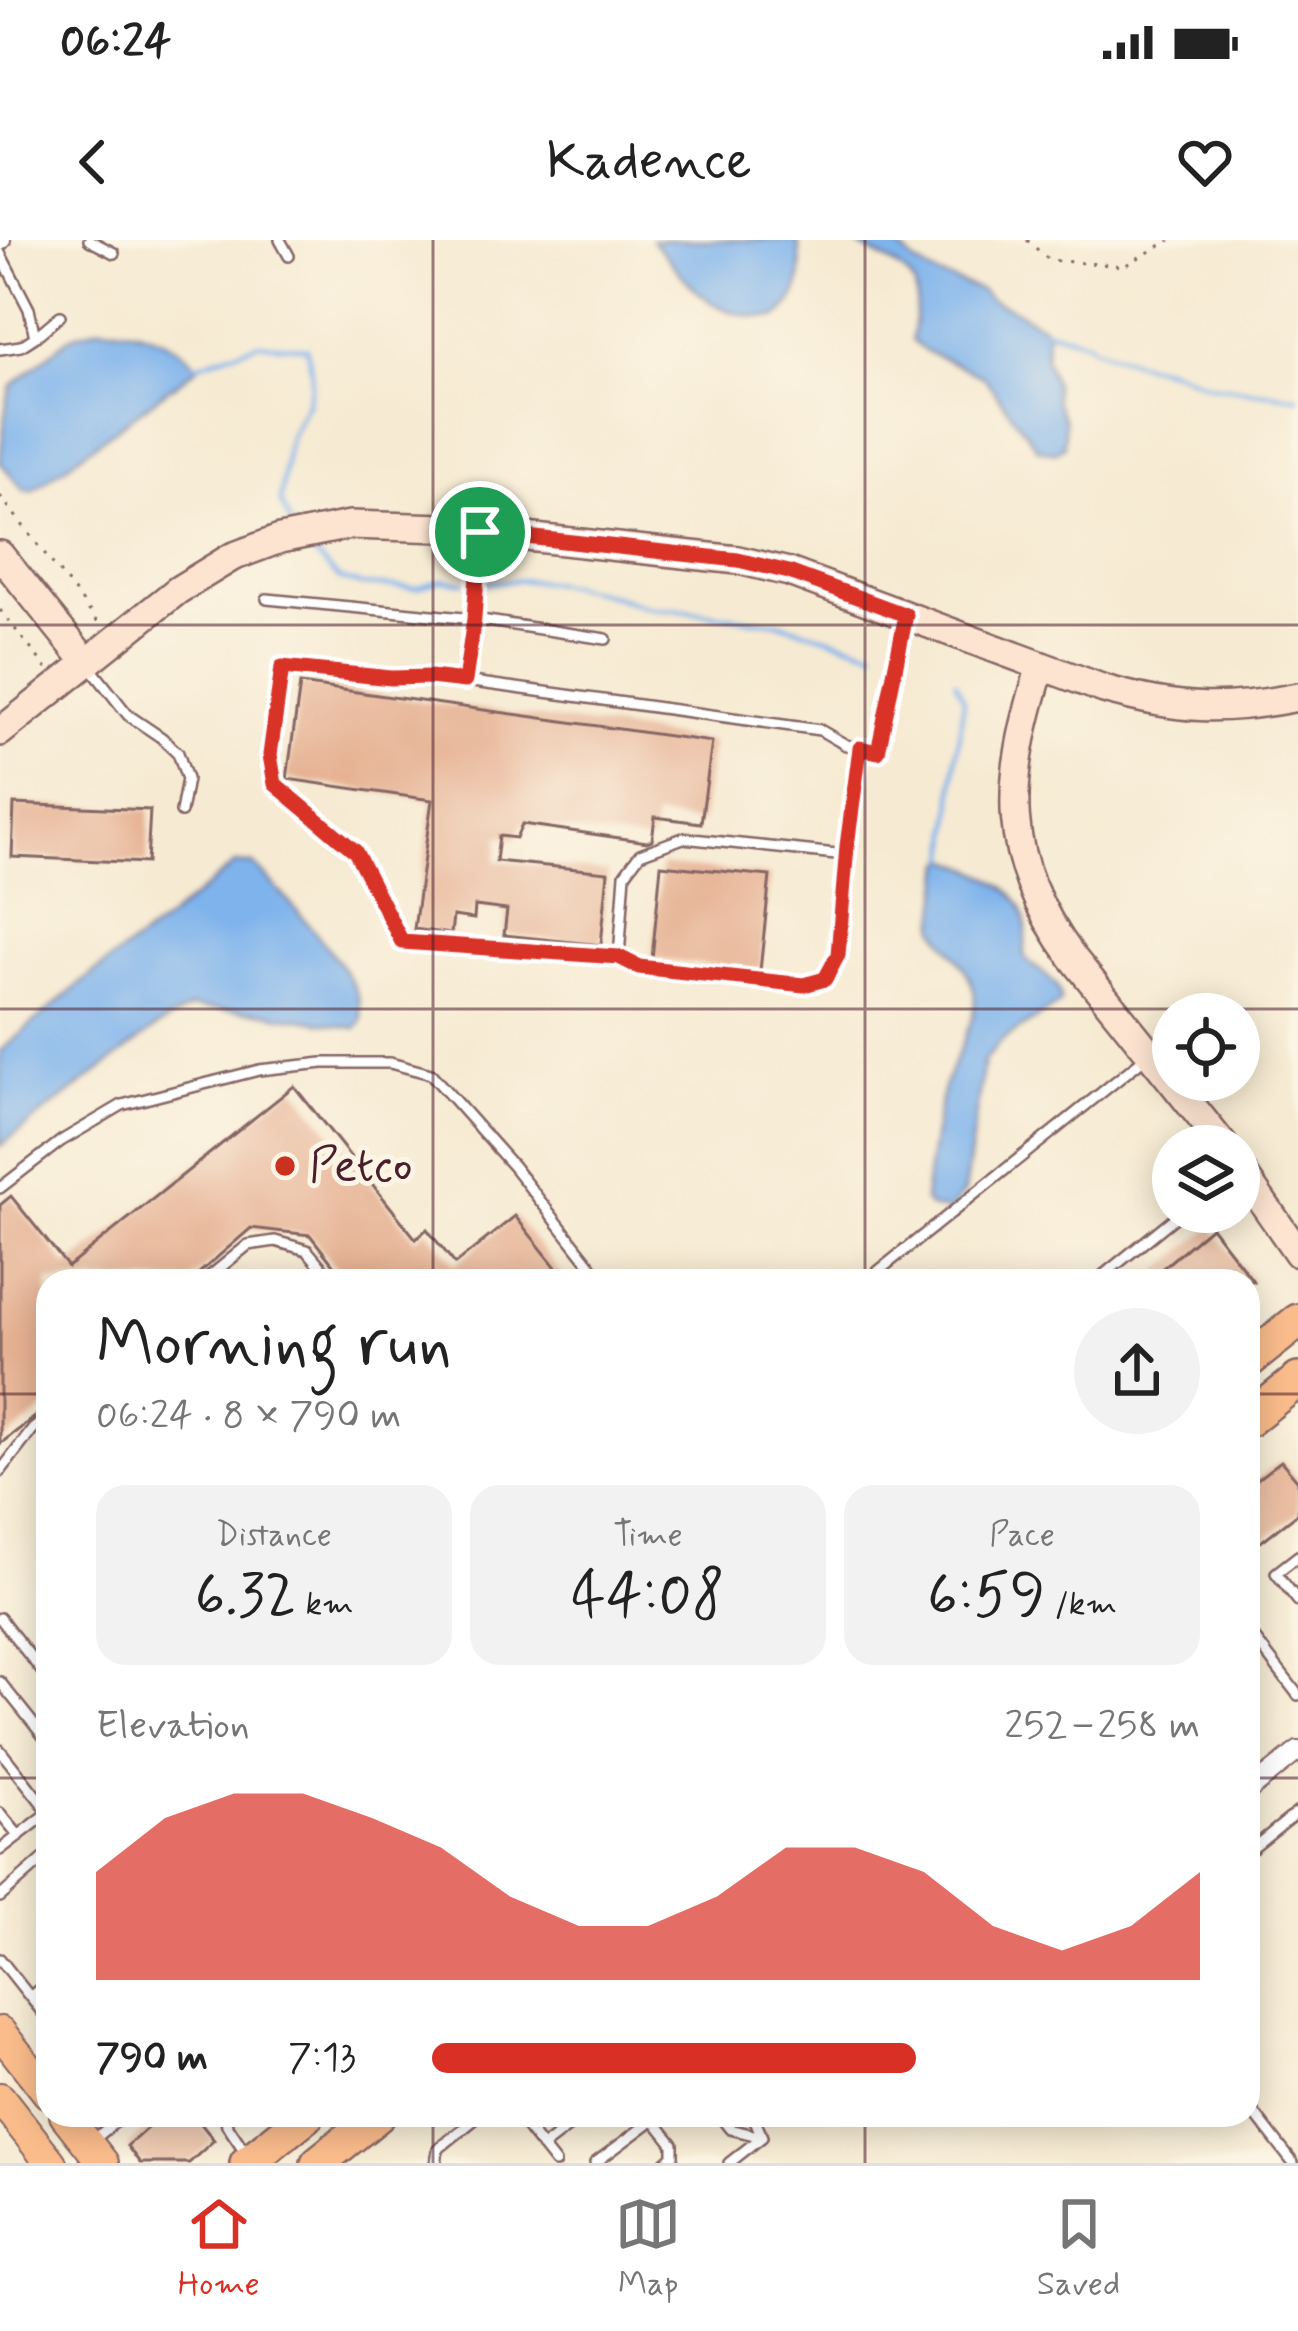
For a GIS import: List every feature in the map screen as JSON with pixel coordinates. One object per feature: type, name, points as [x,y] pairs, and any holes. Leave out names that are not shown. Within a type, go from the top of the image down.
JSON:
[{"type":"highway","points":[[1260,1351],[1298,1321]]},
{"type":"highway","points":[[1260,1410],[1298,1380]]},
{"type":"highway","points":[[249,2162],[292,2127]]},
{"type":"highway","points":[[336,2153],[365,2127]]},
{"type":"main road","points":[[0,2032],[36,2078]]},
{"type":"main road","points":[[0,2098],[51,2163]]},
{"type":"main road","points":[[74,2127],[95,2153]]},
{"type":"street","points":[[0,732],[178,590],[232,557],[280,539],[350,525],[480,532],[738,560],[789,572],[1156,704],[1246,706],[1298,697]]},
{"type":"street","points":[[0,555],[86,663]]},
{"type":"street","points":[[1041,665],[1016,765],[1016,825],[1036,901],[1053,931],[1207,1125]]},
{"type":"street","points":[[1260,1198],[1298,1253]]},
{"type":"street","points":[[1260,1781],[1298,1751]]},
{"type":"lane","points":[[88,240],[114,253]]},
{"type":"lane","points":[[280,240],[289,256]]},
{"type":"lane","points":[[0,253],[29,309],[34,337]]},
{"type":"lane","points":[[0,350],[21,346],[60,316]]},
{"type":"lane","points":[[465,681],[480,532]]},
{"type":"lane","points":[[267,599],[474,619],[606,639]]},
{"type":"lane","points":[[860,748],[838,955],[825,979],[804,985],[639,967],[619,957],[402,942],[355,851],[275,784],[270,755],[282,667],[465,681],[820,730],[845,746],[860,748],[878,752],[906,615]]},
{"type":"lane","points":[[86,663],[128,715],[178,753],[187,779],[181,812]]},
{"type":"lane","points":[[619,957],[626,874],[640,854],[683,838],[846,855]]},
{"type":"lane","points":[[881,1269],[1150,1054]]},
{"type":"lane","points":[[0,1188],[61,1141],[122,1105],[259,1070],[390,1063],[431,1074],[513,1166],[594,1269]]},
{"type":"lane","points":[[1111,1269],[1155,1233]]},
{"type":"lane","points":[[219,1269],[248,1246],[275,1241],[307,1250],[323,1269]]},
{"type":"lane","points":[[0,1472],[36,1427]]},
{"type":"lane","points":[[1298,1556],[1276,1573],[1298,1601]]},
{"type":"lane","points":[[0,1618],[36,1663]]},
{"type":"lane","points":[[1260,1646],[1298,1695]]},
{"type":"lane","points":[[0,1682],[36,1727]]},
{"type":"lane","points":[[0,1750],[36,1796]]},
{"type":"lane","points":[[1260,1842],[1298,1812]]},
{"type":"lane","points":[[0,1813],[19,1836]]},
{"type":"lane","points":[[1,1851],[36,1822]]},
{"type":"lane","points":[[0,1897],[36,1866]]},
{"type":"lane","points":[[0,1959],[36,2004]]},
{"type":"lane","points":[[30,1996],[36,1991]]},
{"type":"lane","points":[[1260,2119],[1294,2163]]},
{"type":"lane","points":[[95,2153],[115,2127]]},
{"type":"lane","points":[[228,2127],[249,2162]]},
{"type":"lane","points":[[436,2163],[438,2149],[465,2127]]},
{"type":"lane","points":[[527,2127],[555,2163]]},
{"type":"lane","points":[[542,2147],[568,2127]]},
{"type":"lane","points":[[595,2163],[640,2127]]},
{"type":"lane","points":[[660,2127],[674,2144],[673,2156],[665,2163]]},
{"type":"lane","points":[[728,2127],[762,2137]]},
{"type":"lane","points":[[758,2127],[762,2137]]},
{"type":"lane","points":[[729,2163],[762,2137]]},
{"type":"path","points":[[1027,240],[1048,260],[1124,266],[1170,240]]},
{"type":"path","points":[[0,496],[113,642]]},
{"type":"path","points":[[0,610],[59,685]]},
{"type":"water","points":[[652,240],[798,240],[801,274],[797,291],[778,317],[735,313],[705,297]]},
{"type":"water","points":[[849,240],[893,240],[914,262],[936,275],[980,290],[1047,329],[1045,358],[1064,420],[1064,446],[1055,452],[1038,449],[983,376],[923,350],[912,340],[917,303],[913,283],[898,267]]},
{"type":"water","points":[[101,327],[128,329],[165,341],[197,368],[32,491],[24,490],[0,462],[12,386],[71,336]]},
{"type":"water","points":[[949,859],[994,881],[1021,906],[1026,922],[1024,957],[1053,982],[1060,1003],[1000,1042],[984,1061],[964,1192],[949,1211],[930,1208],[924,1200],[944,1088],[975,1002],[968,974],[936,927],[944,863]]},
{"type":"water","points":[[235,864],[253,864],[329,949],[359,1000],[362,1019],[356,1028],[253,1011],[190,1008],[157,1027],[0,1146],[0,1051]]},
{"type":"building","points":[[300,684],[712,742],[701,823],[655,817],[652,840],[647,842],[522,824],[516,838],[499,836],[496,861],[608,872],[601,945],[504,935],[507,910],[475,906],[474,919],[453,916],[451,934],[414,929],[432,800],[287,779]]},
{"type":"building","points":[[14,804],[150,810],[147,863],[12,857]]},
{"type":"building","points":[[661,865],[770,876],[760,971],[652,959]]},
{"type":"building","points":[[294,1086],[416,1239],[427,1229],[455,1264],[515,1216],[557,1269],[337,1269],[310,1235],[251,1228],[204,1269],[36,1269],[36,1416],[0,1444],[0,1205],[11,1196],[68,1267]]},
{"type":"building","points":[[1204,1233],[1216,1233],[1244,1269],[1162,1269]]},
{"type":"building","points":[[1281,1461],[1298,1481],[1298,1513],[1260,1543],[1260,1477]]},
{"type":"building","points":[[148,2127],[204,2127],[214,2140],[189,2163],[140,2163],[127,2146]]},
{"type":"waterway","points":[[1044,329],[1209,385],[1298,397]]},
{"type":"waterway","points":[[197,365],[259,343],[307,348],[311,387],[291,434],[280,501],[292,527]]},
{"type":"waterway","points":[[305,546],[340,579],[361,585],[416,588],[442,580],[463,582]]},
{"type":"waterway","points":[[486,583],[536,581],[570,586],[654,608],[780,623],[874,651]]},
{"type":"waterway","points":[[949,859],[964,699],[955,681]]},
{"type":"place","name":"Petco","points":[[285,1166]]},
{"type":"route","points":[[480,532],[738,560],[789,572],[906,615],[878,752],[860,748],[838,955],[825,979],[804,985],[639,967],[619,957],[402,942],[355,851],[275,784],[270,755],[282,667],[465,681],[480,532]]}]
